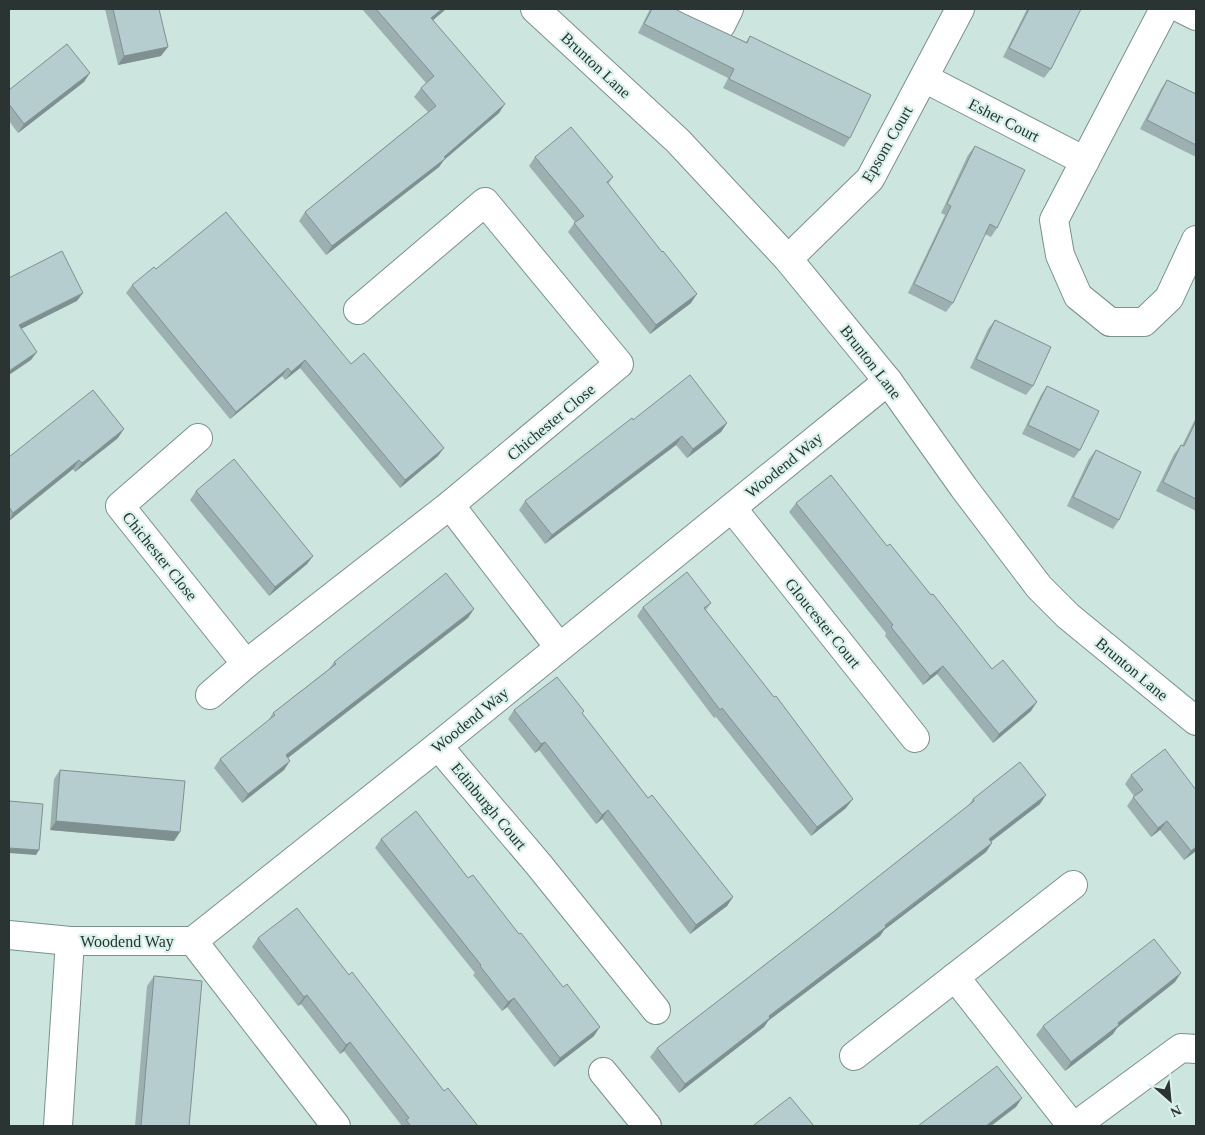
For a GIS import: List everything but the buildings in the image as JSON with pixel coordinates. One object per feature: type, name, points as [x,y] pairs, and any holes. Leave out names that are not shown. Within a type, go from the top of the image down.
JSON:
[{"type":"street","name":"Brunton Lane","points":[[535,9],[678,141],[788,259],[888,381],[964,488],[1040,587],[1068,616],[1196,721]]},
{"type":"street","points":[[685,9],[720,25],[729,9]]},
{"type":"street","name":"Epsom Court","points":[[788,259],[870,179],[960,9]]},
{"type":"street","points":[[1164,9],[1054,220],[1060,255],[1078,296],[1110,322],[1144,322],[1170,298],[1196,240]]},
{"type":"street","points":[[1182,9],[1196,16]]},
{"type":"street","name":"Esher Court","points":[[924,78],[1084,161]]},
{"type":"street","name":"Chichester Close","points":[[210,695],[246,664],[450,505],[619,364],[485,202],[358,310]]},
{"type":"street","name":"Woodend Way","points":[[9,935],[70,941],[193,941],[438,746],[888,381]]},
{"type":"street","name":"Chichester Close","points":[[198,438],[120,506],[246,664]]},
{"type":"street","points":[[450,505],[559,647]]},
{"type":"street","name":"Gloucester Court","points":[[732,508],[915,738]]},
{"type":"street","name":"Edinburgh Court","points":[[438,746],[539,865],[656,1010]]},
{"type":"street","points":[[854,1056],[1073,884]]},
{"type":"street","points":[[58,1126],[70,941]]},
{"type":"street","points":[[193,941],[336,1126]]},
{"type":"street","points":[[955,977],[1074,1126],[1181,1048],[1196,1049]]},
{"type":"street","points":[[603,1072],[647,1126]]}]
